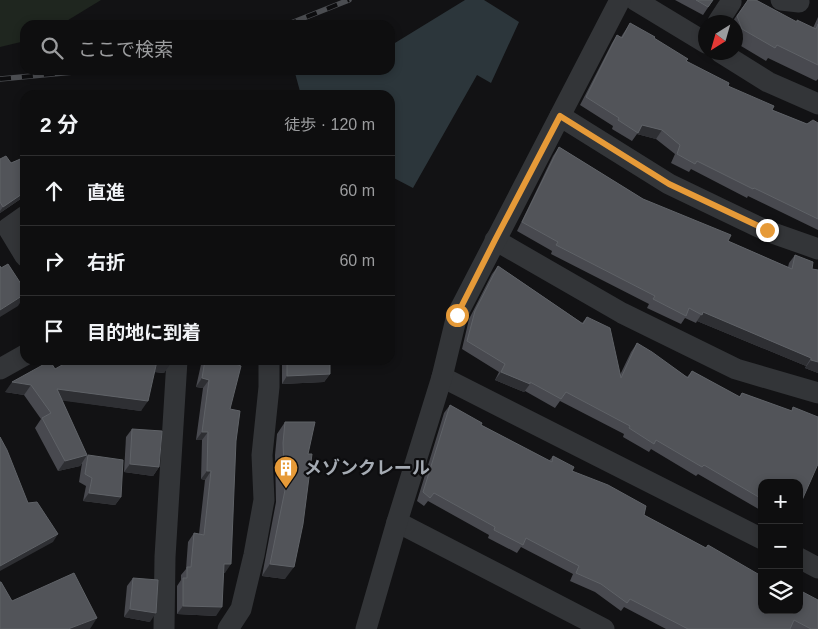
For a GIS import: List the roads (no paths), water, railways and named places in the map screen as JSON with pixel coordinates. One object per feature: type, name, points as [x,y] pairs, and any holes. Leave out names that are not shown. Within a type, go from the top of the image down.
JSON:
[{"type":"street","points":[[366,629],[442,377],[457,315],[620,0]]},
{"type":"street","points":[[635,0],[698,38]]},
{"type":"street","points":[[723,15],[731,2],[730,0]]},
{"type":"street","points":[[733,60],[768,82],[818,104]]},
{"type":"street","points":[[560,116],[669,184],[767,230],[818,249]]},
{"type":"street","points":[[20,220],[8,228],[20,248]]},
{"type":"street","points":[[495,240],[622,313],[736,369],[818,394]]},
{"type":"street","points":[[0,369],[20,359]]},
{"type":"street","points":[[164,629],[165,557],[176,365]]},
{"type":"street","points":[[228,629],[241,609],[254,555],[264,500],[262,455],[269,387],[269,365]]},
{"type":"street","points":[[442,377],[758,538]]},
{"type":"street","points":[[397,522],[604,629]]},
{"type":"street","points":[[803,560],[818,568]]},
{"type":"railway","points":[[299,20],[349,0]]},
{"type":"railway","points":[[0,79],[42,75]]},
{"type":"place","name":"メゾンクレール","points":[[286,489]]}]
